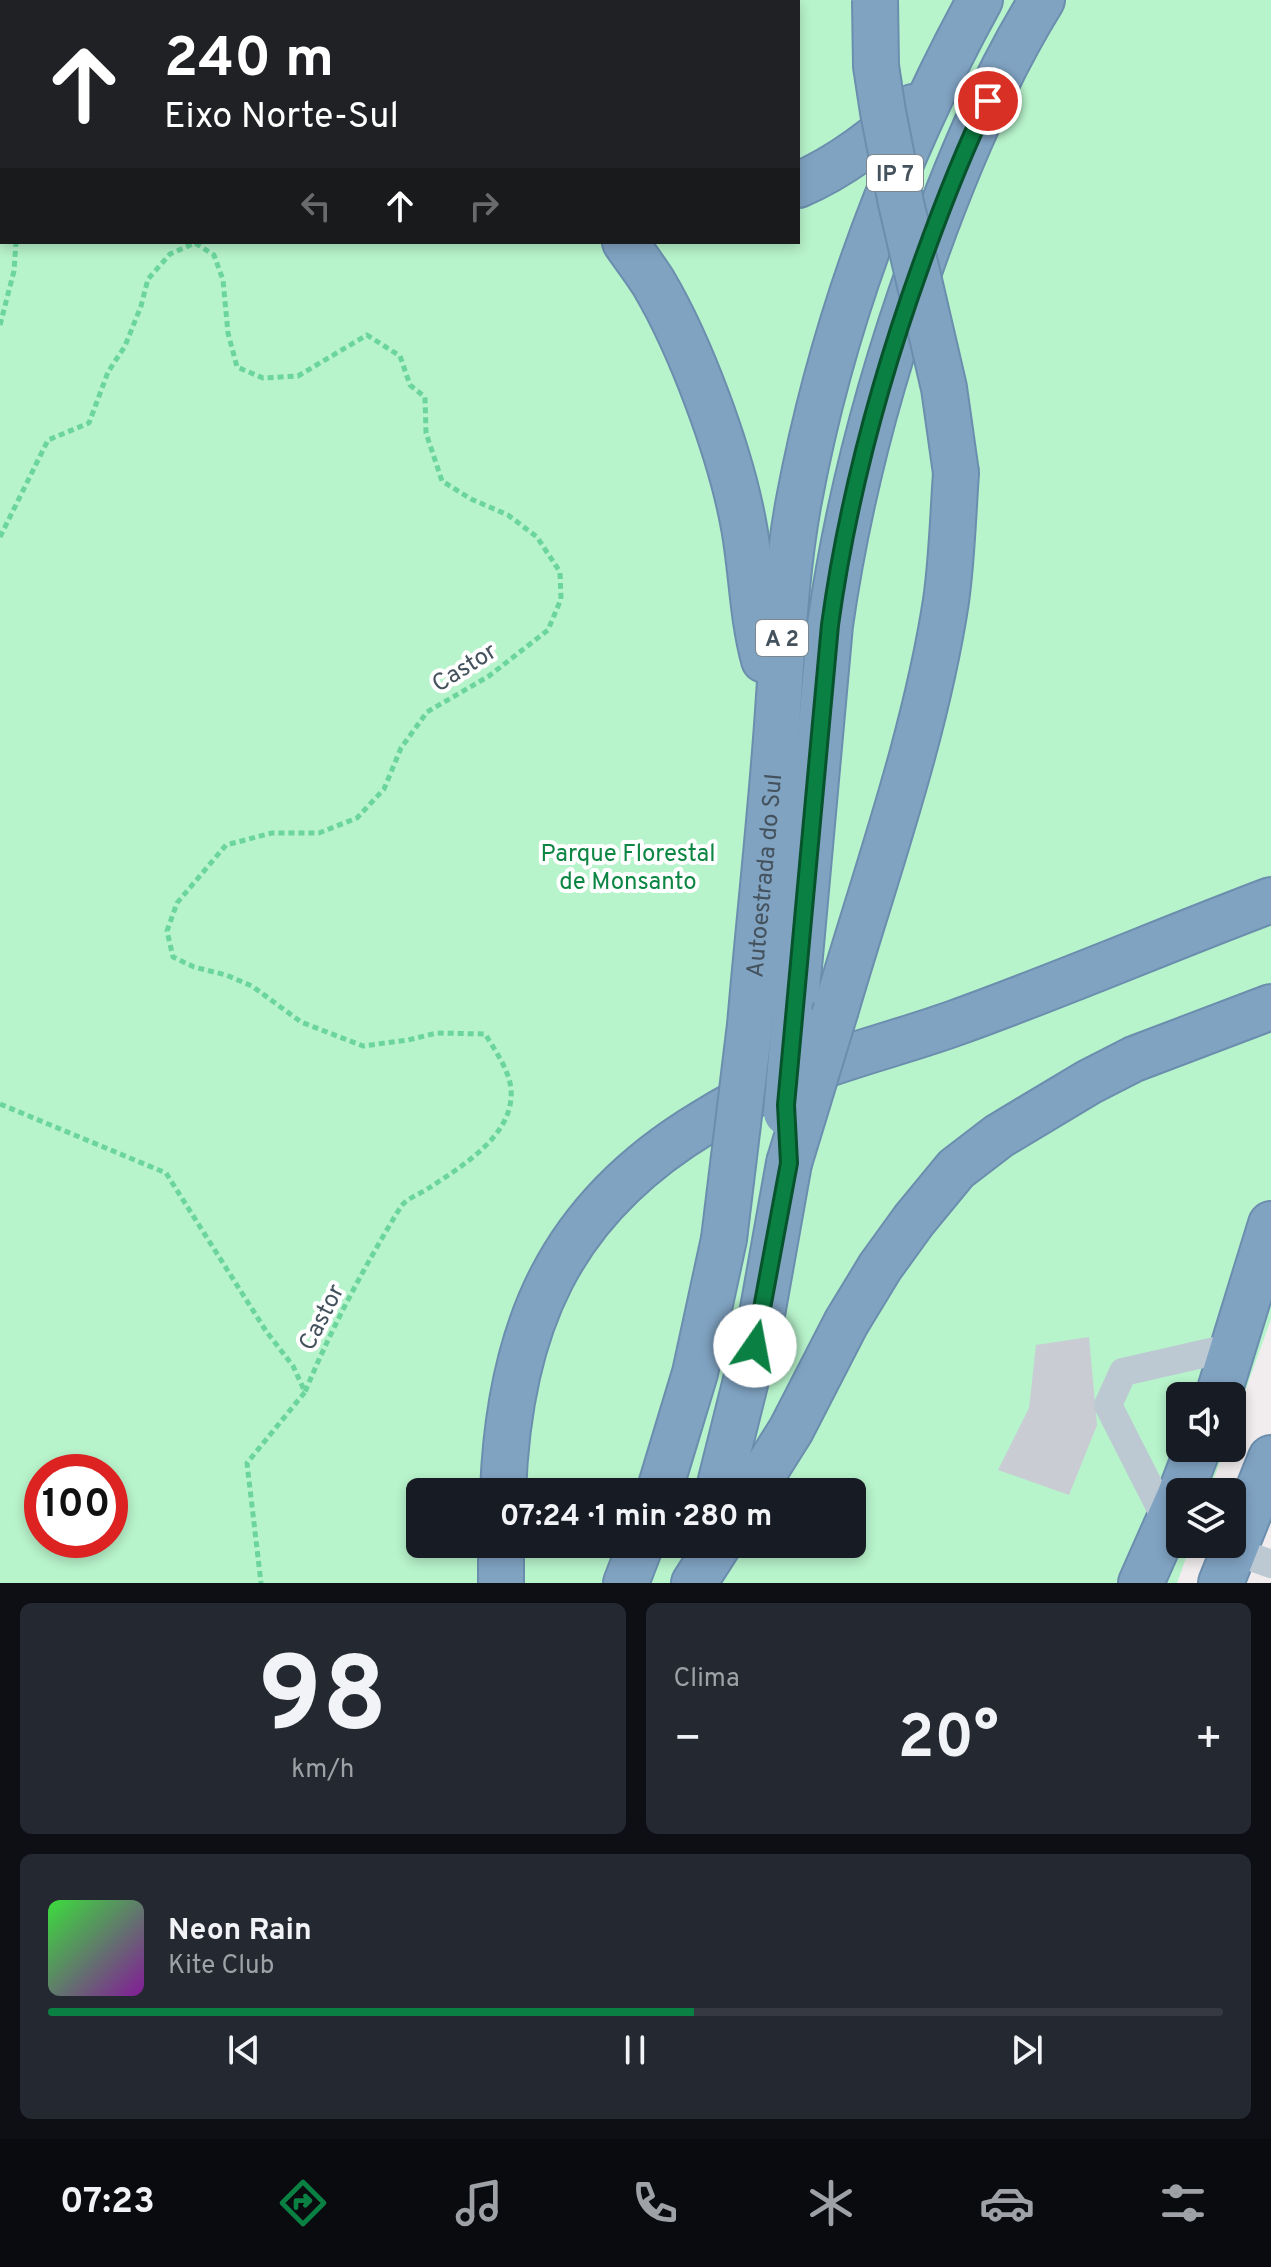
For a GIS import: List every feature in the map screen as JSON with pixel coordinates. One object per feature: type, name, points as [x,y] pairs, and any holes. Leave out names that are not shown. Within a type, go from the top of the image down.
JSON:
[{"type":"highway","points":[[789,1163],[904,780],[932,670],[946,601],[956,473],[944,388],[883,112],[876,66],[875,0]]},
{"type":"highway","name":"IP 7","points":[[863,259],[883,202],[932,89],[980,0]]},
{"type":"highway","name":"IP 7","points":[[916,280],[969,140],[1042,0]]},
{"type":"highway","points":[[800,184],[815,178],[879,136],[932,89]]},
{"type":"highway","points":[[626,244],[652,282],[677,330],[697,376],[725,457],[744,524],[756,631],[778,712]]},
{"type":"highway","name":"Autoestrada do Sul","points":[[663,1478],[695,1373],[724,1239],[750,1025],[778,712],[784,607],[799,499],[828,375],[863,259]]},
{"type":"highway","name":"Autoestrada do Sul","points":[[722,1478],[761,1320],[789,1163],[786,1105],[830,625],[838,569],[881,385],[916,280]]},
{"type":"highway","points":[[504,1478],[516,1375],[531,1323],[550,1279],[576,1236],[609,1196],[642,1164],[735,1104],[809,1070],[954,1023],[1271,900]]},
{"type":"highway","points":[[761,1478],[791,1430],[846,1323],[880,1267],[956,1169],[999,1136],[1089,1082],[1134,1059],[1271,1007]]},
{"type":"highway","points":[[1222,1382],[1271,1224]]},
{"type":"highway","points":[[1236,1561],[1271,1458]]},
{"type":"highway","points":[[1141,1583],[1166,1532]]},
{"type":"highway","points":[[501,1558],[501,1583]]},
{"type":"highway","points":[[626,1583],[636,1558]]},
{"type":"highway","points":[[692,1583],[698,1558]]},
{"type":"highway","points":[[692,1583],[709,1558]]},
{"type":"street","points":[[1166,1493],[1108,1405],[1123,1372],[1233,1347]]},
{"type":"path","points":[[0,325],[14,271],[16,244]]},
{"type":"path","name":"Castor","points":[[0,537],[48,440],[89,423],[108,372],[131,333],[148,279],[170,254],[193,244]]},
{"type":"path","name":"Castor","points":[[197,244],[214,255],[223,280],[228,333],[237,367],[263,378],[298,376],[367,335],[400,356],[410,385],[425,397],[426,433],[442,481],[471,499],[508,515],[537,537],[560,572],[561,599],[548,630],[489,676],[427,712],[401,748],[384,789],[357,818],[319,833],[272,833],[226,845],[177,903],[167,931],[173,957],[252,986],[301,1022],[363,1046],[437,1033],[485,1034],[499,1057],[511,1089],[508,1110],[500,1130],[459,1167],[401,1205],[327,1338],[305,1392]]},
{"type":"path","points":[[0,1104],[166,1173],[266,1331],[293,1366],[305,1392],[247,1463],[261,1583]]},
{"type":"green space","name":"Parque Florestal de Monsanto","points":[[800,0],[1271,0],[1271,1319],[1246,1389],[1246,1382],[1166,1382],[1166,1462],[1220,1462],[1214,1478],[1166,1478],[1166,1558],[1186,1558],[1177,1583],[0,1583],[0,244],[800,244]]},
{"type":"building","points":[[1089,1337],[1097,1425],[1069,1495],[998,1470],[1029,1408],[1036,1345]]},
{"type":"route","points":[[755,1346],[789,1163],[786,1105],[830,625],[838,569],[865,447],[902,317],[945,197],[988,101]]}]
